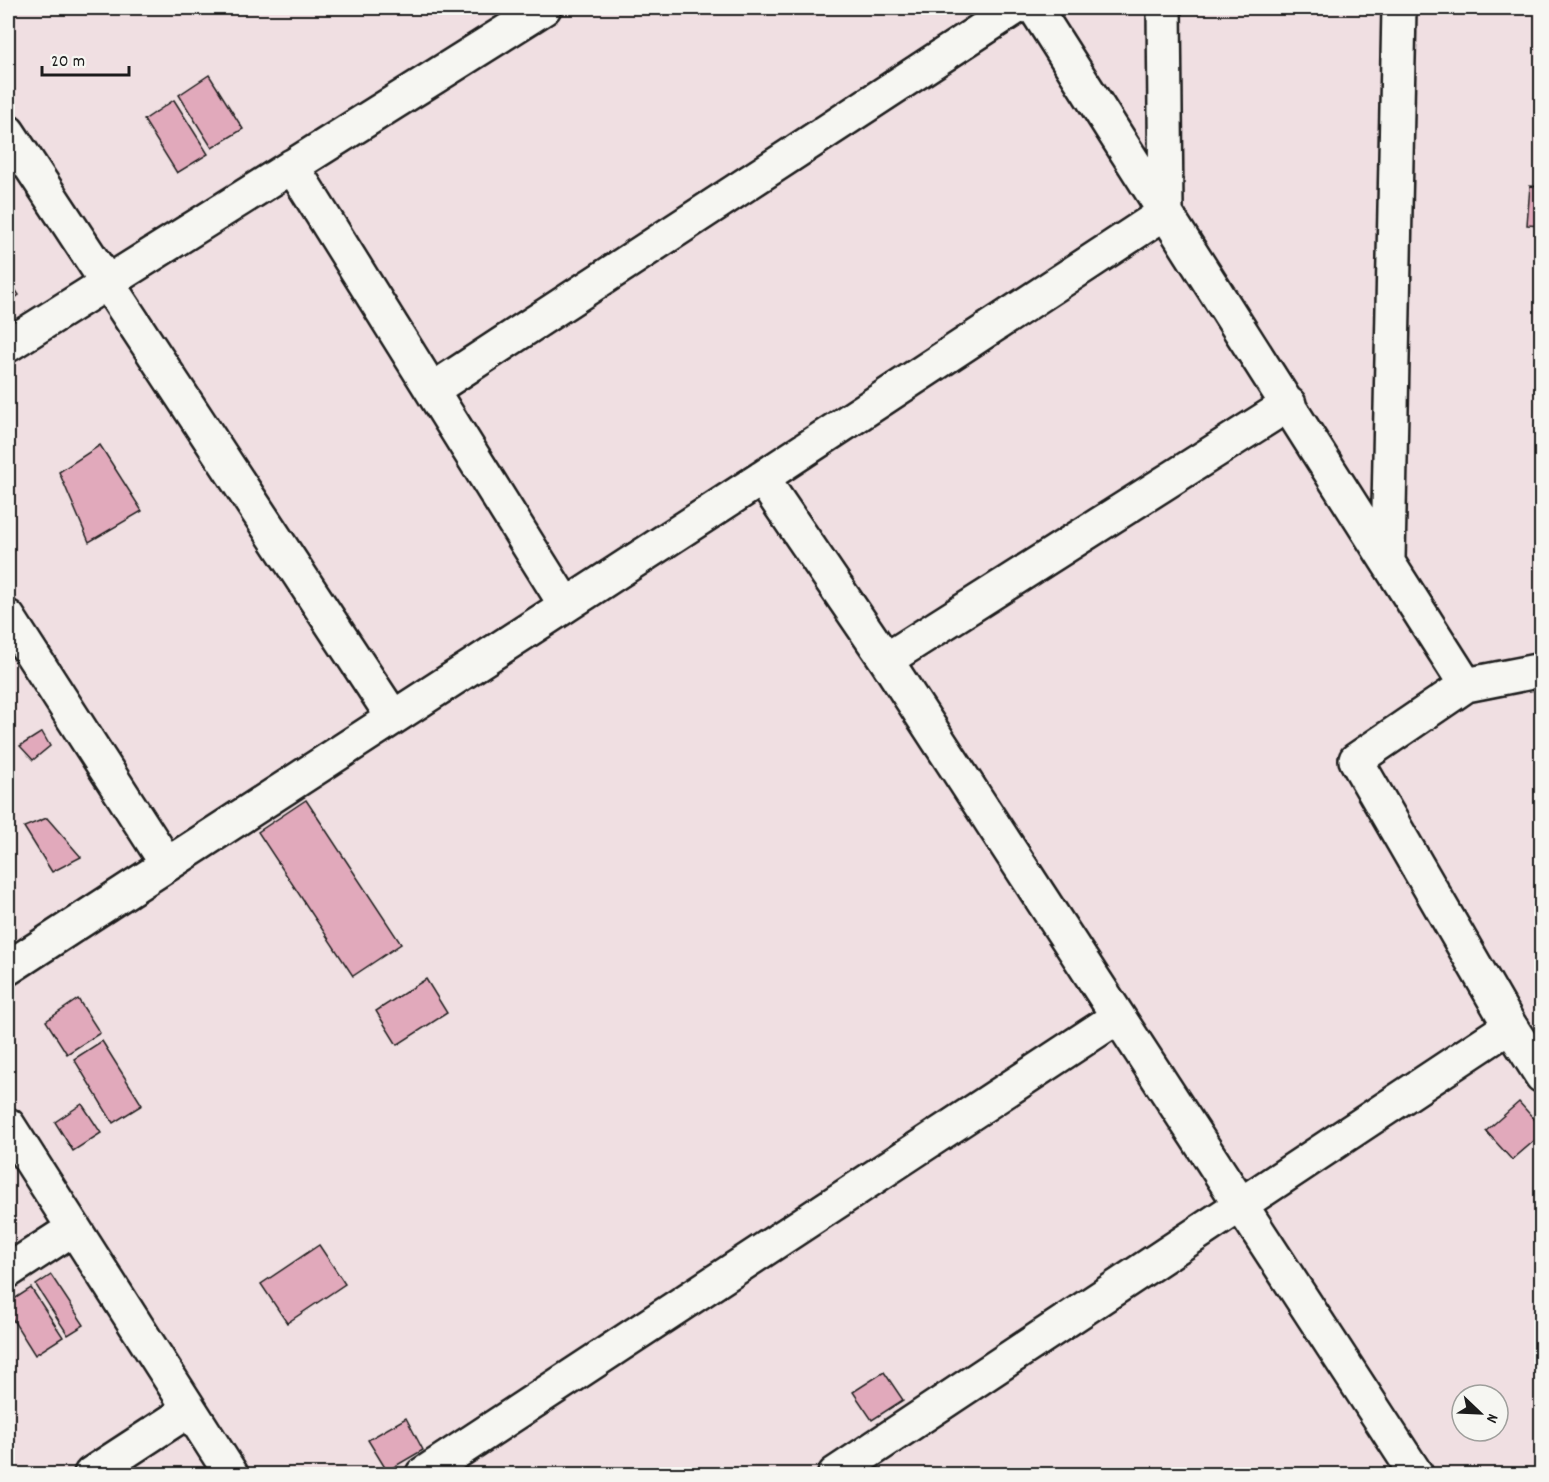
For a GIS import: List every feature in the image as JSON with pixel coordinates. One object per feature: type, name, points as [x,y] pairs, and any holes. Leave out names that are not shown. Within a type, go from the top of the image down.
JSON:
[{"type":"street","points":[[8,345],[544,8]]},
{"type":"street","points":[[432,390],[1015,8]]},
{"type":"street","points":[[1035,8],[1388,559],[1466,686]]},
{"type":"street","points":[[1164,8],[1166,212]]},
{"type":"street","points":[[1388,559],[1399,8]]},
{"type":"street","points":[[8,132],[393,717]]},
{"type":"street","points":[[292,166],[565,604]]},
{"type":"street","points":[[8,968],[762,478],[1166,212]]},
{"type":"street","points":[[886,660],[1289,404]]},
{"type":"street","points":[[762,478],[886,660],[1116,1018],[1416,1474]]},
{"type":"street","points":[[8,617],[167,864]]},
{"type":"street","points":[[1542,670],[1466,686],[1356,760],[1510,1026],[1542,1076]]},
{"type":"street","points":[[423,1474],[1116,1018]]},
{"type":"street","points":[[835,1474],[1510,1026]]},
{"type":"street","points":[[8,1125],[231,1474]]},
{"type":"street","points":[[8,1271],[74,1228]]},
{"type":"street","points":[[91,1474],[189,1410]]},
{"type":"building","points":[[209,75],[243,129],[212,148],[179,95]]},
{"type":"building","points":[[174,100],[208,154],[177,173],[144,120]]},
{"type":"building","points":[[1530,186],[1542,187],[1542,226],[1527,225]]},
{"type":"building","points":[[8,279],[19,295],[8,303]]},
{"type":"building","points":[[100,445],[142,511],[89,542],[59,472]]},
{"type":"building","points":[[42,732],[50,746],[33,760],[20,746]]},
{"type":"building","points":[[306,800],[401,944],[353,976],[258,832]]},
{"type":"building","points":[[47,818],[81,857],[52,872],[24,827]]},
{"type":"building","points":[[426,979],[447,1013],[397,1045],[376,1011]]},
{"type":"building","points":[[78,999],[100,1033],[67,1054],[46,1021]]},
{"type":"building","points":[[102,1041],[142,1105],[113,1123],[74,1059]]},
{"type":"building","points":[[1519,1102],[1542,1128],[1542,1134],[1512,1160],[1486,1131]]},
{"type":"building","points":[[82,1104],[101,1133],[73,1151],[55,1122]]},
{"type":"building","points":[[319,1245],[345,1284],[287,1323],[261,1284]]},
{"type":"building","points":[[51,1275],[84,1325],[68,1335],[36,1285]]},
{"type":"building","points":[[31,1288],[63,1337],[35,1355],[8,1312],[8,1303]]},
{"type":"building","points":[[884,1372],[903,1400],[872,1420],[853,1392]]},
{"type":"building","points":[[406,1418],[423,1450],[387,1471],[368,1440]]}]
